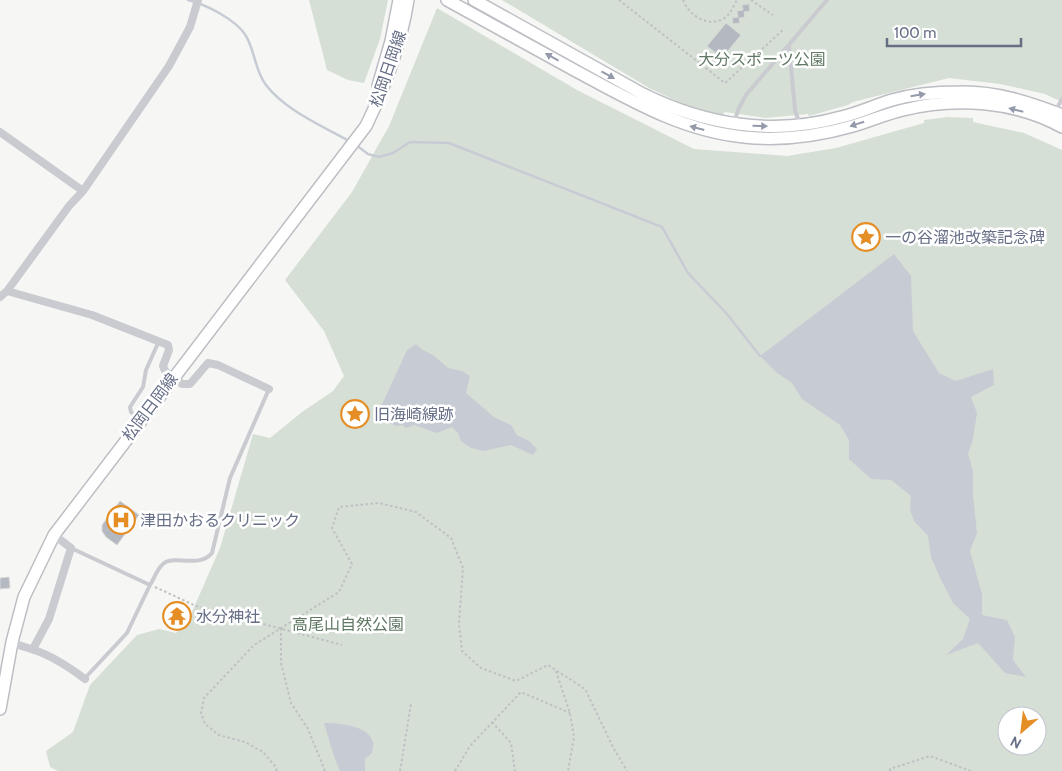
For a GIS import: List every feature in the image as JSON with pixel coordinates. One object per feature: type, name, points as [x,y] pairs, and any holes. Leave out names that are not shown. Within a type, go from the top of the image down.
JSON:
[{"type":"street","points":[[0,297],[7,291],[69,206],[83,191],[169,66],[190,27],[198,0]]},
{"type":"street","name":"松岡日岡線","points":[[389,64],[399,0]]},
{"type":"street","name":"松岡日岡線","points":[[0,709],[12,642],[24,598],[54,535],[140,420],[275,248],[359,134],[360,123],[400,43],[408,0]]},
{"type":"street","points":[[447,0],[644,107],[683,124],[720,134],[762,138],[810,136],[846,128],[904,109],[955,103],[1009,108],[1062,127]]},
{"type":"street","points":[[474,0],[658,101],[692,115],[733,124],[764,127],[800,125],[839,118],[898,99],[951,92],[975,92],[1001,96],[1030,103],[1058,114]]},
{"type":"street","points":[[0,132],[83,191]]},
{"type":"street","points":[[7,291],[92,315],[168,345],[169,350],[163,366],[165,371],[182,384],[190,384],[208,363],[218,365],[268,389]]},
{"type":"street","points":[[33,649],[49,619],[71,548],[54,535]]},
{"type":"street","points":[[12,642],[61,662],[85,678]]},
{"type":"lane","points":[[733,124],[738,108],[746,95],[827,0]]},
{"type":"lane","points":[[789,45],[796,110],[800,125]]},
{"type":"lane","points":[[1058,114],[1062,99]]},
{"type":"lane","points":[[140,420],[131,412],[130,407],[143,387],[146,370],[159,341]]},
{"type":"lane","points":[[85,678],[127,633],[162,564],[167,561],[194,561],[208,558],[212,553],[230,478],[268,389]]},
{"type":"lane","points":[[71,548],[150,585]]},
{"type":"path","points":[[620,0],[725,83],[784,29]]},
{"type":"path","points":[[683,0],[691,14],[704,20],[716,22],[727,16],[737,0]]},
{"type":"path","points":[[751,0],[773,15]]},
{"type":"path","points":[[277,771],[263,752],[245,742],[219,735],[206,724],[201,713],[204,698],[254,645],[339,592],[352,564],[332,528],[339,506],[379,503],[416,512],[451,538],[463,568],[459,623],[462,650],[481,668],[516,682],[548,665],[585,689],[613,747],[627,771]]},
{"type":"path","points":[[150,585],[196,606],[342,645]]},
{"type":"path","points":[[281,628],[281,663],[291,703],[308,729],[325,771]]},
{"type":"path","points":[[556,671],[570,713],[574,737],[568,771]]},
{"type":"path","points":[[455,771],[470,746],[521,692],[570,713]]},
{"type":"path","points":[[400,771],[411,704]]},
{"type":"path","points":[[492,722],[511,743],[515,771]]},
{"type":"path","points":[[890,771],[890,769],[930,756],[971,771]]},
{"type":"green space","points":[[309,0],[388,0],[380,39],[364,83],[348,80],[327,70]]},
{"type":"green space","name":"大分スポーツ公園","points":[[502,0],[1062,0],[1062,102],[1045,94],[1000,84],[949,78],[853,102],[809,116],[808,114],[765,118],[725,112],[721,116],[685,105],[649,88]]},
{"type":"green space","name":"高尾山自然公園","points":[[437,8],[577,90],[694,149],[787,156],[836,148],[924,123],[924,120],[948,117],[973,118],[973,122],[1024,133],[1062,150],[1062,771],[58,771],[50,767],[46,751],[73,732],[90,685],[137,635],[159,629],[176,633],[188,621],[220,548],[253,434],[270,438],[302,412],[333,391],[344,376],[324,331],[285,280],[352,192],[389,126]]},
{"type":"shaded area","points":[[894,254],[911,276],[913,331],[939,373],[956,381],[993,369],[994,385],[971,397],[977,413],[973,439],[968,454],[973,471],[977,533],[970,551],[982,594],[982,615],[1007,620],[1015,637],[1013,660],[1026,677],[1005,673],[978,643],[946,655],[963,639],[970,619],[953,603],[941,580],[931,557],[928,536],[914,521],[910,510],[911,496],[891,480],[871,479],[849,459],[849,440],[840,425],[802,399],[792,383],[777,373],[760,356]]},
{"type":"shaded area","points":[[416,344],[448,368],[462,371],[470,376],[466,393],[494,417],[511,425],[517,435],[529,441],[537,449],[533,455],[511,445],[483,451],[471,448],[461,441],[458,433],[452,427],[437,433],[414,425],[406,428],[403,425],[397,426],[381,420],[378,413],[407,350]]},
{"type":"shaded area","points":[[324,723],[352,726],[370,736],[373,742],[372,753],[365,759],[365,771],[340,771]]},
{"type":"building","points":[[749,4],[750,11],[744,12],[745,17],[739,18],[740,23],[733,24],[732,18],[738,17],[737,11],[743,10],[742,5]]},
{"type":"building","points":[[726,23],[741,35],[722,58],[707,46]]},
{"type":"building","name":"津田かおるクリニック","points":[[120,501],[139,515],[117,545],[106,537],[102,531],[102,525]]},
{"type":"building","points":[[9,577],[10,588],[0,589],[0,578]]},
{"type":"building","points":[[173,609],[184,614],[179,622],[169,617]]},
{"type":"waterway","points":[[188,0],[220,14],[242,30],[249,42],[262,79],[283,102],[304,117],[349,141]]},
{"type":"waterway","points":[[356,145],[368,154],[379,157],[393,153],[410,142],[449,143],[662,227],[688,273],[727,314],[760,356]]},
{"type":"place","name":"一の谷溜池改築記念碑","points":[[866,237]]},
{"type":"place","name":"旧海崎線跡","points":[[355,414]]},
{"type":"place","name":"津田かおるクリニック","points":[[121,520]]},
{"type":"place","name":"水分神社","points":[[177,616]]}]
